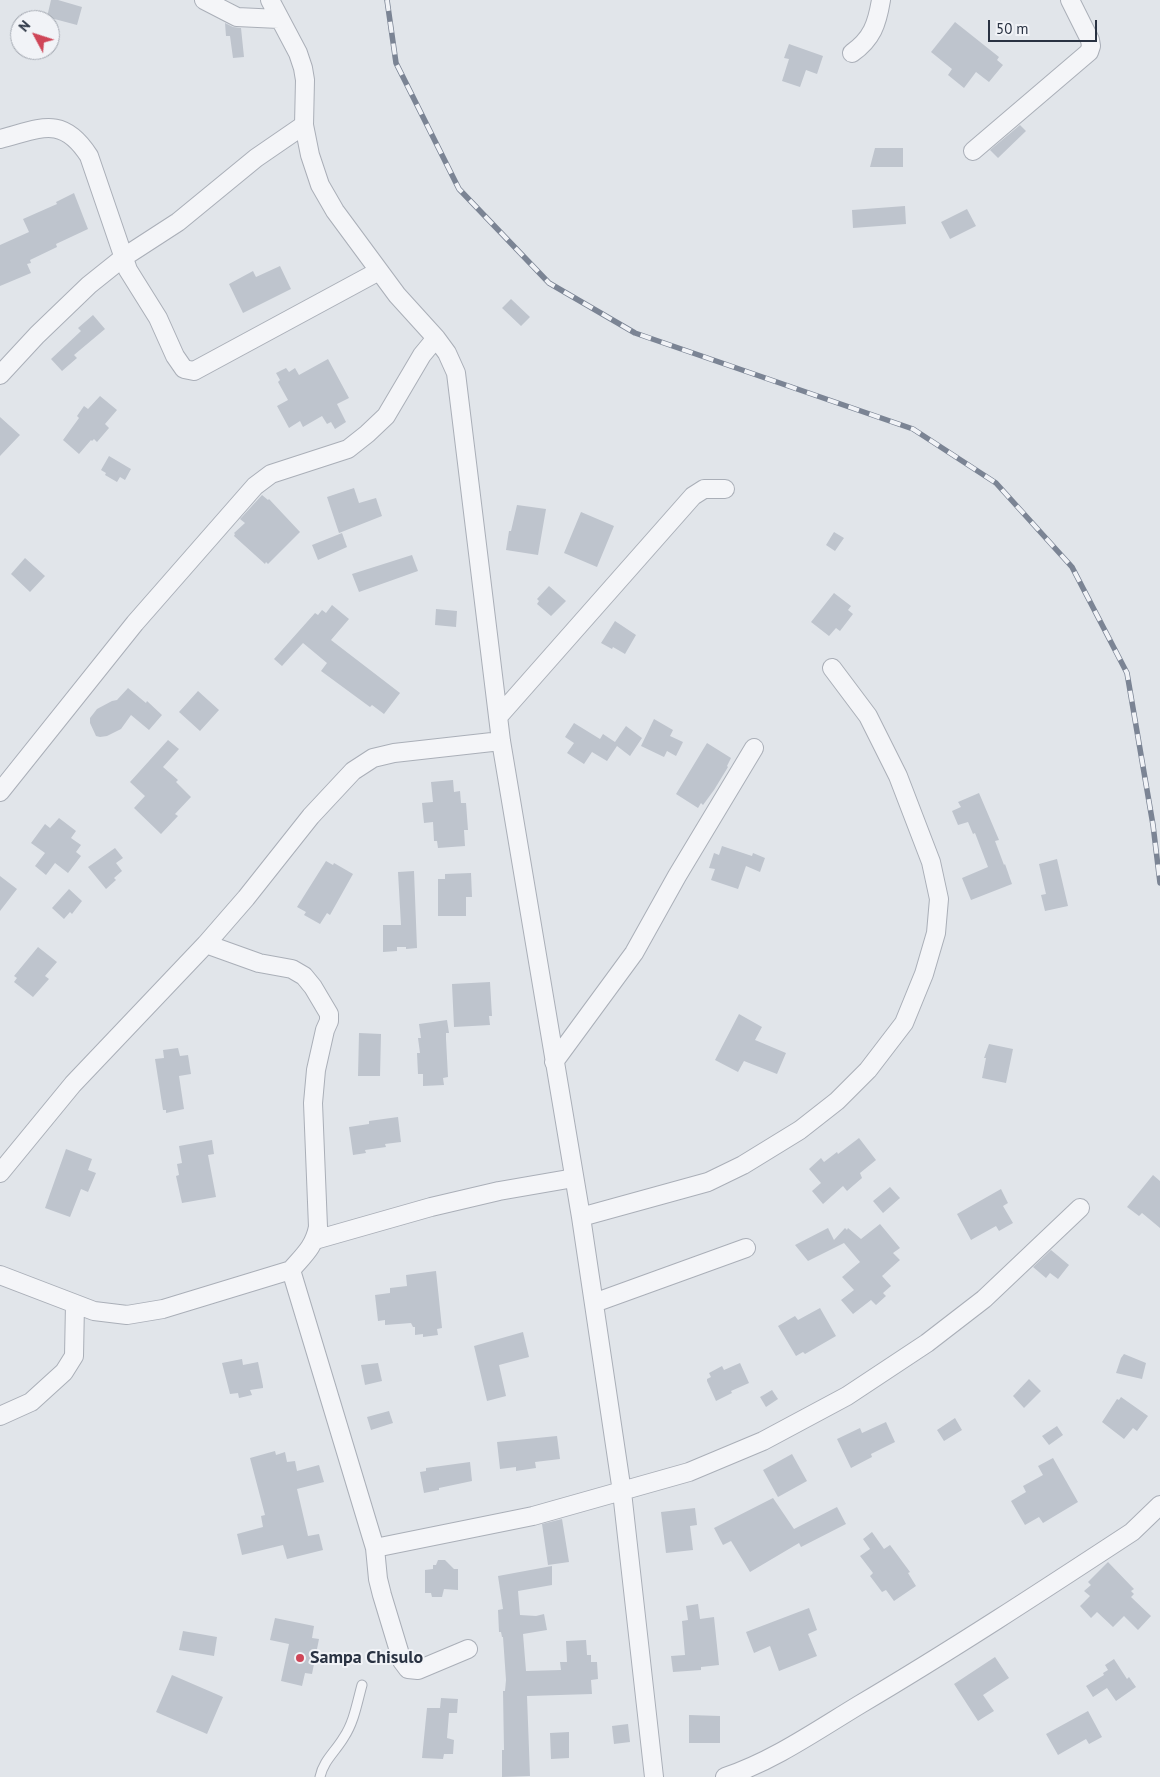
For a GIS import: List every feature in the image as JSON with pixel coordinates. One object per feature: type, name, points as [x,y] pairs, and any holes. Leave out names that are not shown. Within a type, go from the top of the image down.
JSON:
[{"type":"street","points":[[204,0],[237,17],[279,19]]},
{"type":"street","points":[[270,0],[298,53],[303,68],[305,80],[304,124],[310,155],[320,185],[335,211],[397,295],[447,353],[456,373],[501,741],[581,1217],[622,1492],[654,1777]]},
{"type":"street","points":[[852,53],[864,45],[870,37],[879,15],[881,0]]},
{"type":"street","points":[[973,151],[1089,52],[1090,40],[1070,0]]},
{"type":"street","points":[[0,375],[37,334],[88,285],[124,257],[178,222],[256,158],[304,124]]},
{"type":"street","points":[[0,139],[47,127],[56,128],[68,133],[82,145],[89,156],[128,270],[158,318],[175,356],[184,369],[194,371],[379,270]]},
{"type":"street","points":[[0,792],[135,623],[255,486],[271,474],[348,449],[367,434],[386,416],[422,355],[436,338]]},
{"type":"street","points":[[498,717],[692,496],[704,489],[725,489]]},
{"type":"street","points":[[581,1217],[701,1184],[744,1165],[800,1130],[837,1101],[868,1070],[904,1022],[924,974],[936,933],[939,899],[931,862],[898,776],[868,716],[832,668]]},
{"type":"street","points":[[0,1173],[74,1084],[206,944],[246,898],[311,816],[353,771],[373,758],[394,753],[501,741]]},
{"type":"street","points":[[554,1062],[634,953],[677,876],[754,748]]},
{"type":"street","points":[[0,1276],[94,1311],[127,1315],[163,1309],[291,1270],[315,1240],[318,1227],[313,1103],[316,1070],[325,1030],[329,1021],[328,1014],[304,976],[292,969],[259,963],[206,944]]},
{"type":"street","points":[[315,1240],[431,1207],[574,1178]]},
{"type":"street","points":[[375,1548],[534,1516],[594,1498],[622,1492],[689,1472],[763,1441],[847,1396],[927,1342],[984,1299],[1080,1208]]},
{"type":"street","points":[[594,1303],[746,1248]]},
{"type":"street","points":[[291,1270],[375,1548],[378,1579],[402,1661],[408,1669],[418,1670],[468,1649]]},
{"type":"street","points":[[0,1416],[31,1402],[64,1372],[74,1356],[75,1304]]},
{"type":"street","points":[[725,1777],[741,1772],[786,1749],[913,1673],[1132,1532],[1160,1505]]},
{"type":"lane","points":[[320,1777],[324,1763],[337,1749],[352,1720],[362,1685]]},
{"type":"building","points":[[51,0],[58,0],[82,7],[77,25],[60,20],[60,10],[49,10]]},
{"type":"building","points":[[955,22],[999,57],[997,60],[1003,65],[989,82],[976,72],[964,88],[948,75],[952,69],[931,52]]},
{"type":"building","points":[[225,23],[241,28],[244,57],[233,58],[230,36],[226,36]]},
{"type":"building","points":[[789,44],[823,56],[817,74],[806,70],[800,87],[782,81],[789,59],[784,58]]},
{"type":"building","points":[[1020,125],[1026,131],[998,158],[990,150]]},
{"type":"building","points":[[875,148],[903,148],[903,167],[870,167]]},
{"type":"building","points":[[74,193],[88,229],[56,244],[57,247],[30,260],[31,263],[27,264],[31,273],[0,286],[0,245],[29,232],[23,219],[57,204],[56,202]]},
{"type":"building","points":[[905,206],[906,224],[853,228],[852,210]]},
{"type":"building","points":[[967,209],[976,226],[950,239],[941,222]]},
{"type":"building","points":[[280,266],[291,289],[243,313],[229,284],[253,271],[256,277]]},
{"type":"building","points":[[511,299],[530,317],[521,326],[502,308]]},
{"type":"building","points":[[93,315],[105,329],[74,355],[77,358],[62,371],[51,359],[81,331],[78,328]]},
{"type":"building","points":[[328,359],[349,398],[337,404],[346,422],[335,429],[331,422],[327,424],[322,416],[303,427],[300,421],[289,428],[277,406],[288,400],[278,382],[280,380],[276,373],[286,368],[289,372],[295,368],[299,375]]},
{"type":"building","points":[[100,396],[117,410],[105,424],[109,428],[97,442],[94,439],[91,440],[79,454],[63,440],[79,418],[77,416],[84,406],[88,409]]},
{"type":"building","points":[[0,417],[20,435],[0,456]]},
{"type":"building","points":[[109,456],[131,469],[125,480],[120,477],[117,482],[105,475],[106,473],[101,470]]},
{"type":"building","points":[[354,488],[359,503],[376,498],[382,516],[339,533],[327,497]]},
{"type":"building","points":[[262,495],[269,499],[300,532],[268,564],[266,562],[265,564],[234,536],[234,533],[245,523],[240,519]]},
{"type":"building","points":[[517,505],[546,509],[538,555],[506,550],[509,531],[511,531]]},
{"type":"building","points":[[581,512],[614,526],[597,567],[564,553]]},
{"type":"building","points":[[834,532],[844,538],[835,551],[826,545]]},
{"type":"building","points":[[342,533],[347,547],[318,560],[312,545]]},
{"type":"building","points":[[412,555],[418,571],[359,592],[352,574]]},
{"type":"building","points":[[25,558],[45,576],[30,592],[11,574]]},
{"type":"building","points":[[549,586],[566,601],[551,616],[537,604],[539,601],[537,599]]},
{"type":"building","points":[[834,593],[851,606],[848,610],[853,614],[840,631],[836,628],[829,636],[811,622]]},
{"type":"building","points":[[332,605],[349,619],[331,640],[400,693],[384,714],[372,705],[370,707],[321,671],[327,663],[303,643],[282,666],[274,659],[315,613],[318,615],[322,610],[326,613]]},
{"type":"building","points":[[436,609],[457,611],[456,627],[435,625]]},
{"type":"building","points":[[615,621],[636,635],[625,654],[601,643]]},
{"type":"building","points":[[128,688],[146,703],[147,701],[162,715],[149,730],[131,715],[121,729],[107,736],[96,736],[90,723],[90,718],[97,709],[117,700]]},
{"type":"building","points":[[198,691],[219,710],[200,731],[179,712]]},
{"type":"building","points":[[654,719],[673,730],[670,736],[683,742],[676,756],[667,751],[664,757],[641,746]]},
{"type":"building","points":[[574,723],[600,739],[603,734],[615,742],[626,726],[642,738],[630,756],[617,746],[607,761],[592,752],[584,764],[567,753],[574,743],[565,737]]},
{"type":"building","points":[[168,740],[179,749],[163,767],[178,780],[176,782],[191,797],[175,814],[178,816],[161,834],[134,808],[145,796],[130,782]]},
{"type":"building","points":[[707,743],[731,758],[728,767],[714,790],[703,805],[701,803],[698,808],[676,794]]},
{"type":"building","points":[[453,780],[454,792],[460,791],[461,803],[466,803],[468,830],[464,830],[465,846],[438,848],[437,841],[434,841],[433,822],[424,823],[422,803],[433,802],[431,782]]},
{"type":"building","points":[[979,793],[999,840],[995,841],[1012,884],[971,900],[962,878],[988,867],[975,833],[973,834],[968,822],[958,825],[952,811],[961,807],[958,802]]},
{"type":"building","points":[[59,818],[76,831],[71,838],[81,845],[76,852],[81,856],[68,873],[55,863],[46,875],[35,866],[45,853],[31,843],[45,824],[50,828]]},
{"type":"building","points":[[722,846],[752,856],[753,853],[765,858],[760,872],[746,866],[738,889],[711,880],[715,869],[709,868],[714,853],[719,855]]},
{"type":"building","points":[[115,848],[123,858],[116,863],[122,871],[106,889],[88,867]]},
{"type":"building","points":[[1057,859],[1068,906],[1045,911],[1041,895],[1046,894],[1039,864]]},
{"type":"building","points":[[326,861],[333,865],[334,863],[353,874],[330,915],[327,913],[320,924],[304,915],[306,912],[297,907]]},
{"type":"building","points":[[414,871],[417,948],[406,949],[406,947],[397,947],[397,951],[383,952],[383,925],[401,925],[398,872]]},
{"type":"building","points":[[471,873],[472,897],[466,897],[466,916],[438,916],[438,879],[445,879],[445,874]]},
{"type":"building","points":[[0,876],[17,889],[0,911]]},
{"type":"building","points":[[69,889],[82,901],[72,914],[70,912],[64,919],[52,908]]},
{"type":"building","points":[[38,947],[57,962],[45,976],[49,979],[33,997],[14,982],[17,978],[14,976]]},
{"type":"building","points":[[490,982],[492,1016],[489,1016],[490,1025],[454,1027],[452,984]]},
{"type":"building","points":[[739,1014],[762,1027],[755,1040],[786,1053],[777,1074],[744,1061],[738,1072],[715,1060]]},
{"type":"building","points":[[447,1020],[449,1033],[446,1033],[448,1077],[443,1078],[444,1085],[423,1086],[423,1074],[418,1074],[417,1053],[420,1053],[418,1038],[421,1038],[419,1024]]},
{"type":"building","points":[[359,1033],[381,1034],[380,1076],[358,1076]]},
{"type":"building","points":[[989,1044],[1013,1049],[1006,1083],[982,1078],[986,1058],[984,1058]]},
{"type":"building","points":[[178,1048],[180,1056],[188,1055],[191,1074],[179,1076],[184,1109],[166,1113],[166,1110],[163,1110],[155,1059],[164,1058],[163,1050]]},
{"type":"building","points":[[398,1117],[401,1142],[385,1144],[386,1147],[365,1150],[366,1153],[353,1155],[349,1127],[369,1124],[369,1121]]},
{"type":"building","points":[[859,1138],[876,1160],[860,1173],[862,1178],[847,1191],[843,1186],[823,1204],[812,1191],[821,1183],[809,1169],[821,1158],[824,1162]]},
{"type":"building","points":[[212,1140],[214,1154],[208,1155],[216,1197],[182,1203],[176,1176],[179,1175],[177,1164],[182,1163],[179,1146]]},
{"type":"building","points":[[66,1149],[92,1159],[88,1170],[96,1173],[88,1192],[81,1189],[70,1217],[45,1208]]},
{"type":"building","points":[[1153,1175],[1160,1181],[1160,1228],[1142,1213],[1139,1216],[1127,1207]]},
{"type":"building","points":[[890,1187],[900,1198],[883,1213],[873,1201]]},
{"type":"building","points":[[1001,1189],[1008,1203],[1003,1206],[1013,1223],[999,1231],[996,1226],[971,1240],[957,1214]]},
{"type":"building","points":[[880,1224],[900,1248],[893,1253],[900,1260],[882,1276],[891,1286],[883,1293],[886,1296],[876,1305],[871,1300],[853,1314],[841,1300],[854,1290],[842,1277],[860,1262],[844,1243],[808,1261],[795,1245],[828,1228],[834,1240],[845,1228],[847,1230],[848,1228],[861,1239]]},
{"type":"building","points":[[1051,1250],[1069,1265],[1058,1279],[1050,1273],[1046,1278],[1033,1267]]},
{"type":"building","points":[[436,1271],[442,1328],[437,1329],[438,1335],[423,1337],[423,1334],[415,1335],[415,1327],[411,1323],[385,1325],[385,1320],[378,1321],[375,1295],[390,1293],[390,1288],[407,1286],[406,1275]]},
{"type":"building","points":[[820,1308],[836,1336],[805,1354],[803,1352],[796,1356],[778,1326],[795,1316],[798,1320]]},
{"type":"building","points":[[523,1332],[529,1357],[499,1365],[506,1396],[487,1401],[474,1346]]},
{"type":"building","points":[[1124,1354],[1146,1363],[1142,1379],[1116,1373]]},
{"type":"building","points":[[242,1359],[243,1365],[258,1362],[263,1388],[250,1390],[252,1395],[239,1398],[238,1393],[230,1394],[222,1363]]},
{"type":"building","points":[[378,1363],[382,1381],[365,1385],[361,1365]]},
{"type":"building","points":[[740,1363],[749,1383],[731,1391],[732,1393],[716,1401],[707,1381],[711,1377],[709,1373],[722,1366],[724,1370]]},
{"type":"building","points":[[1029,1379],[1041,1391],[1024,1408],[1013,1396]]},
{"type":"building","points":[[772,1390],[778,1399],[766,1407],[760,1397]]},
{"type":"building","points":[[1121,1397],[1148,1416],[1137,1431],[1133,1428],[1124,1439],[1102,1422],[1117,1399],[1119,1400]]},
{"type":"building","points":[[389,1411],[393,1423],[371,1430],[367,1417]]},
{"type":"building","points":[[955,1418],[962,1430],[944,1441],[937,1430]]},
{"type":"building","points":[[886,1422],[895,1442],[871,1454],[872,1457],[851,1468],[837,1439],[860,1428],[862,1433]]},
{"type":"building","points":[[1057,1426],[1063,1435],[1049,1445],[1042,1436]]},
{"type":"building","points":[[557,1436],[560,1459],[535,1462],[536,1468],[516,1471],[516,1467],[500,1469],[497,1442]]},
{"type":"building","points":[[275,1451],[276,1455],[285,1452],[287,1462],[295,1461],[297,1471],[319,1465],[324,1482],[297,1489],[308,1536],[319,1534],[323,1550],[287,1559],[283,1545],[242,1555],[237,1534],[263,1527],[261,1516],[265,1515],[250,1458]]},
{"type":"building","points":[[792,1454],[807,1481],[778,1497],[763,1470]]},
{"type":"building","points":[[1053,1458],[1078,1502],[1043,1523],[1039,1517],[1025,1525],[1011,1501],[1026,1492],[1023,1486],[1043,1475],[1038,1466]]},
{"type":"building","points":[[470,1462],[472,1481],[424,1493],[420,1472],[426,1471],[426,1468]]},
{"type":"building","points":[[773,1498],[794,1529],[837,1507],[846,1524],[801,1547],[799,1543],[750,1572],[731,1541],[723,1545],[714,1528]]},
{"type":"building","points":[[695,1508],[697,1525],[690,1526],[693,1550],[666,1553],[661,1512]]},
{"type":"building","points":[[562,1519],[569,1562],[548,1565],[542,1524]]},
{"type":"building","points":[[872,1532],[884,1549],[890,1545],[910,1572],[908,1573],[916,1586],[894,1601],[886,1590],[882,1592],[870,1576],[873,1573],[860,1556],[870,1549],[863,1539]]},
{"type":"building","points":[[438,1560],[445,1560],[454,1569],[458,1569],[458,1590],[444,1589],[442,1597],[432,1597],[431,1593],[425,1593],[425,1570],[433,1569],[433,1565],[436,1565]]},
{"type":"building","points":[[1108,1562],[1134,1589],[1131,1591],[1134,1594],[1131,1597],[1151,1616],[1138,1630],[1124,1616],[1113,1627],[1097,1612],[1091,1618],[1080,1606],[1090,1596],[1084,1591],[1091,1585],[1088,1582]]},
{"type":"building","points":[[552,1566],[552,1585],[518,1591],[520,1615],[536,1616],[544,1614],[547,1630],[523,1634],[526,1671],[561,1670],[560,1662],[567,1662],[566,1641],[586,1640],[587,1655],[591,1655],[591,1662],[597,1662],[598,1679],[591,1680],[592,1694],[527,1696],[530,1776],[502,1777],[502,1750],[504,1750],[503,1691],[505,1691],[506,1680],[503,1637],[501,1632],[499,1632],[498,1610],[503,1609],[498,1576]]},
{"type":"building","points":[[698,1604],[700,1619],[714,1617],[719,1665],[701,1667],[701,1670],[673,1672],[671,1656],[685,1655],[682,1621],[688,1620],[686,1606]]},
{"type":"building","points":[[809,1608],[817,1630],[808,1634],[817,1656],[779,1671],[770,1646],[754,1653],[746,1632]]},
{"type":"building","name":"Sampa Chisulo","points":[[275,1618],[314,1626],[312,1638],[319,1639],[312,1674],[305,1673],[302,1686],[281,1681],[289,1644],[270,1640]]},
{"type":"building","points":[[183,1631],[217,1637],[214,1656],[179,1650]]},
{"type":"building","points":[[995,1657],[1009,1678],[983,1695],[994,1711],[978,1721],[954,1684]]},
{"type":"building","points":[[1114,1659],[1127,1679],[1129,1677],[1136,1687],[1116,1701],[1107,1688],[1093,1697],[1086,1686],[1104,1675],[1103,1673],[1108,1670],[1105,1665]]},
{"type":"building","points":[[172,1675],[223,1697],[207,1734],[156,1712]]},
{"type":"building","points":[[441,1698],[458,1699],[457,1713],[449,1713],[447,1738],[454,1740],[453,1754],[444,1754],[443,1759],[422,1758],[427,1708],[440,1708]]},
{"type":"building","points":[[1088,1711],[1102,1737],[1089,1744],[1086,1739],[1058,1755],[1046,1734]]},
{"type":"building","points":[[689,1715],[720,1716],[720,1743],[689,1743]]},
{"type":"building","points":[[628,1724],[630,1742],[614,1744],[612,1726]]},
{"type":"building","points":[[569,1732],[569,1758],[551,1759],[550,1733]]},
{"type":"railway","points":[[387,0],[396,63],[459,189],[549,283],[635,333],[913,429],[996,483],[1072,567],[1127,673],[1153,825],[1160,883]]},
{"type":"place","name":"Sampa Chisulo","points":[[300,1658]]}]
